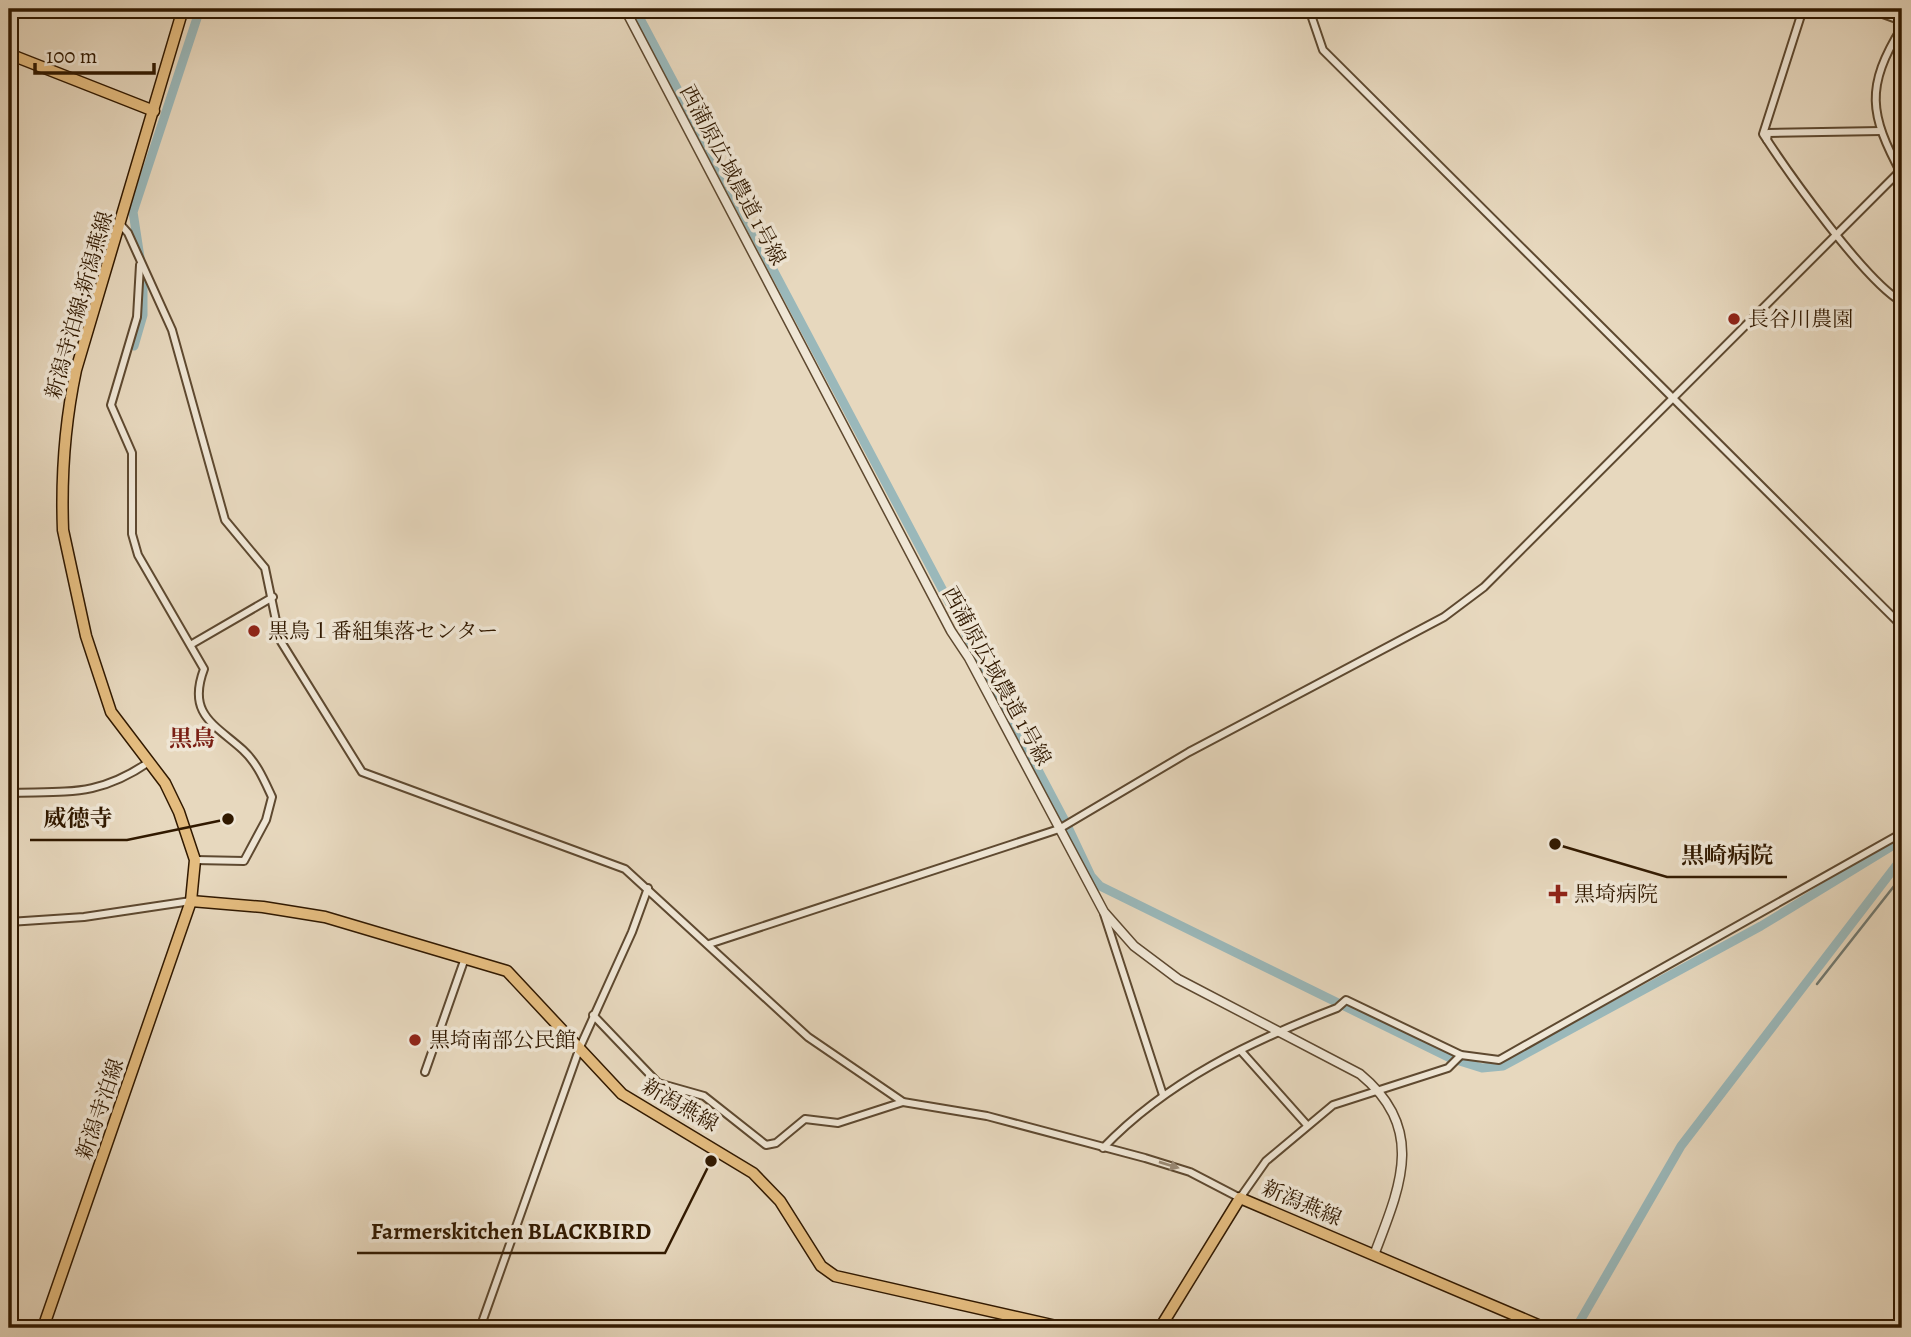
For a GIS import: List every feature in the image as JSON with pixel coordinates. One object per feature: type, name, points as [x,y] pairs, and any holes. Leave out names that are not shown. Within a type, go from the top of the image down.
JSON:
[{"type":"main road","points":[[9,54],[154,111],[183,9]]},
{"type":"main road","name":"新潟寺泊線;新潟燕線","points":[[154,111],[71,395],[67,418],[63,530],[96,675],[111,712],[170,792],[195,860],[191,901]]},
{"type":"main road","name":"新潟燕線","points":[[191,901],[296,911],[507,971],[622,1094],[753,1173],[780,1201],[821,1266],[835,1276],[1065,1328]]},
{"type":"main road","name":"新潟寺泊線","points":[[43,1328],[191,901]]},
{"type":"main road","name":"新潟燕線","points":[[1160,1328],[1240,1198],[1545,1328]]},
{"type":"street","name":"西蒲原広域農道 1号線","points":[[625,9],[951,631],[969,658],[1104,912],[1150,960],[1178,979],[1360,1074],[1377,1088],[1391,1108],[1403,1147],[1402,1174],[1374,1255]]},
{"type":"street","points":[[1309,9],[1323,50],[1902,626]]},
{"type":"street","points":[[1803,9],[1764,125],[1767,140],[1836,233],[1888,294],[1902,302]]},
{"type":"street","points":[[1869,9],[1902,21]]},
{"type":"street","points":[[709,944],[1059,829],[1189,752],[1444,617],[1484,587],[1836,233],[1901,172],[1881,131],[1875,98],[1878,72],[1902,27]]},
{"type":"street","points":[[1767,140],[1768,133],[1881,131]]},
{"type":"street","points":[[121,225],[128,233],[172,330],[226,520],[265,568],[280,640],[362,772],[388,784],[625,869],[808,1037],[903,1102],[987,1116],[1190,1172],[1240,1198],[1266,1161],[1334,1105],[1377,1088],[1448,1068],[1461,1055]]},
{"type":"street","points":[[140,263],[136,317],[111,405],[132,453],[132,534],[138,555],[192,644],[204,669],[199,681],[200,711],[213,727],[243,751],[257,767],[272,797],[266,820],[244,862],[195,860]]},
{"type":"street","points":[[192,644],[273,597]]},
{"type":"street","points":[[9,793],[90,790],[122,780],[149,762]]},
{"type":"street","points":[[1103,1148],[1129,1121],[1217,1060],[1337,1008],[1346,1000],[1461,1055],[1499,1060],[1902,833]]},
{"type":"street","points":[[480,1328],[580,1047],[632,932],[648,888]]},
{"type":"street","points":[[9,922],[84,917],[191,901]]},
{"type":"street","points":[[1104,912],[1113,948],[1163,1095]]},
{"type":"street","points":[[425,1072],[465,958]]},
{"type":"street","points":[[593,1015],[658,1083],[704,1096],[766,1145],[776,1143],[805,1119],[838,1123],[903,1102]]},
{"type":"street","points":[[1241,1051],[1307,1125]]},
{"type":"waterway","points":[[134,346],[143,315],[143,277],[133,212],[200,9]]},
{"type":"waterway","points":[[635,9],[1065,821],[1091,876],[1100,886],[1450,1058],[1482,1068],[1503,1066],[1761,926],[1902,840]]},
{"type":"waterway","points":[[1576,1328],[1681,1146],[1902,858]]},
{"type":"waterway","points":[[1817,984],[1902,876]]},
{"type":"place","name":"長谷川農園","points":[[1734,319]]},
{"type":"place","name":"黒鳥１番組集落センター","points":[[254,631]]},
{"type":"place","name":"威徳寺","points":[[228,819]]},
{"type":"place","name":"黒崎病院","points":[[1555,844]]},
{"type":"place","name":"黒埼病院","points":[[1558,894]]},
{"type":"place","name":"黒埼南部公民館","points":[[415,1040]]},
{"type":"place","name":"Farmerskitchen BLACKBIRD","points":[[711,1161]]},
{"type":"district","name":"黒鳥","points":[[192,738]]}]
